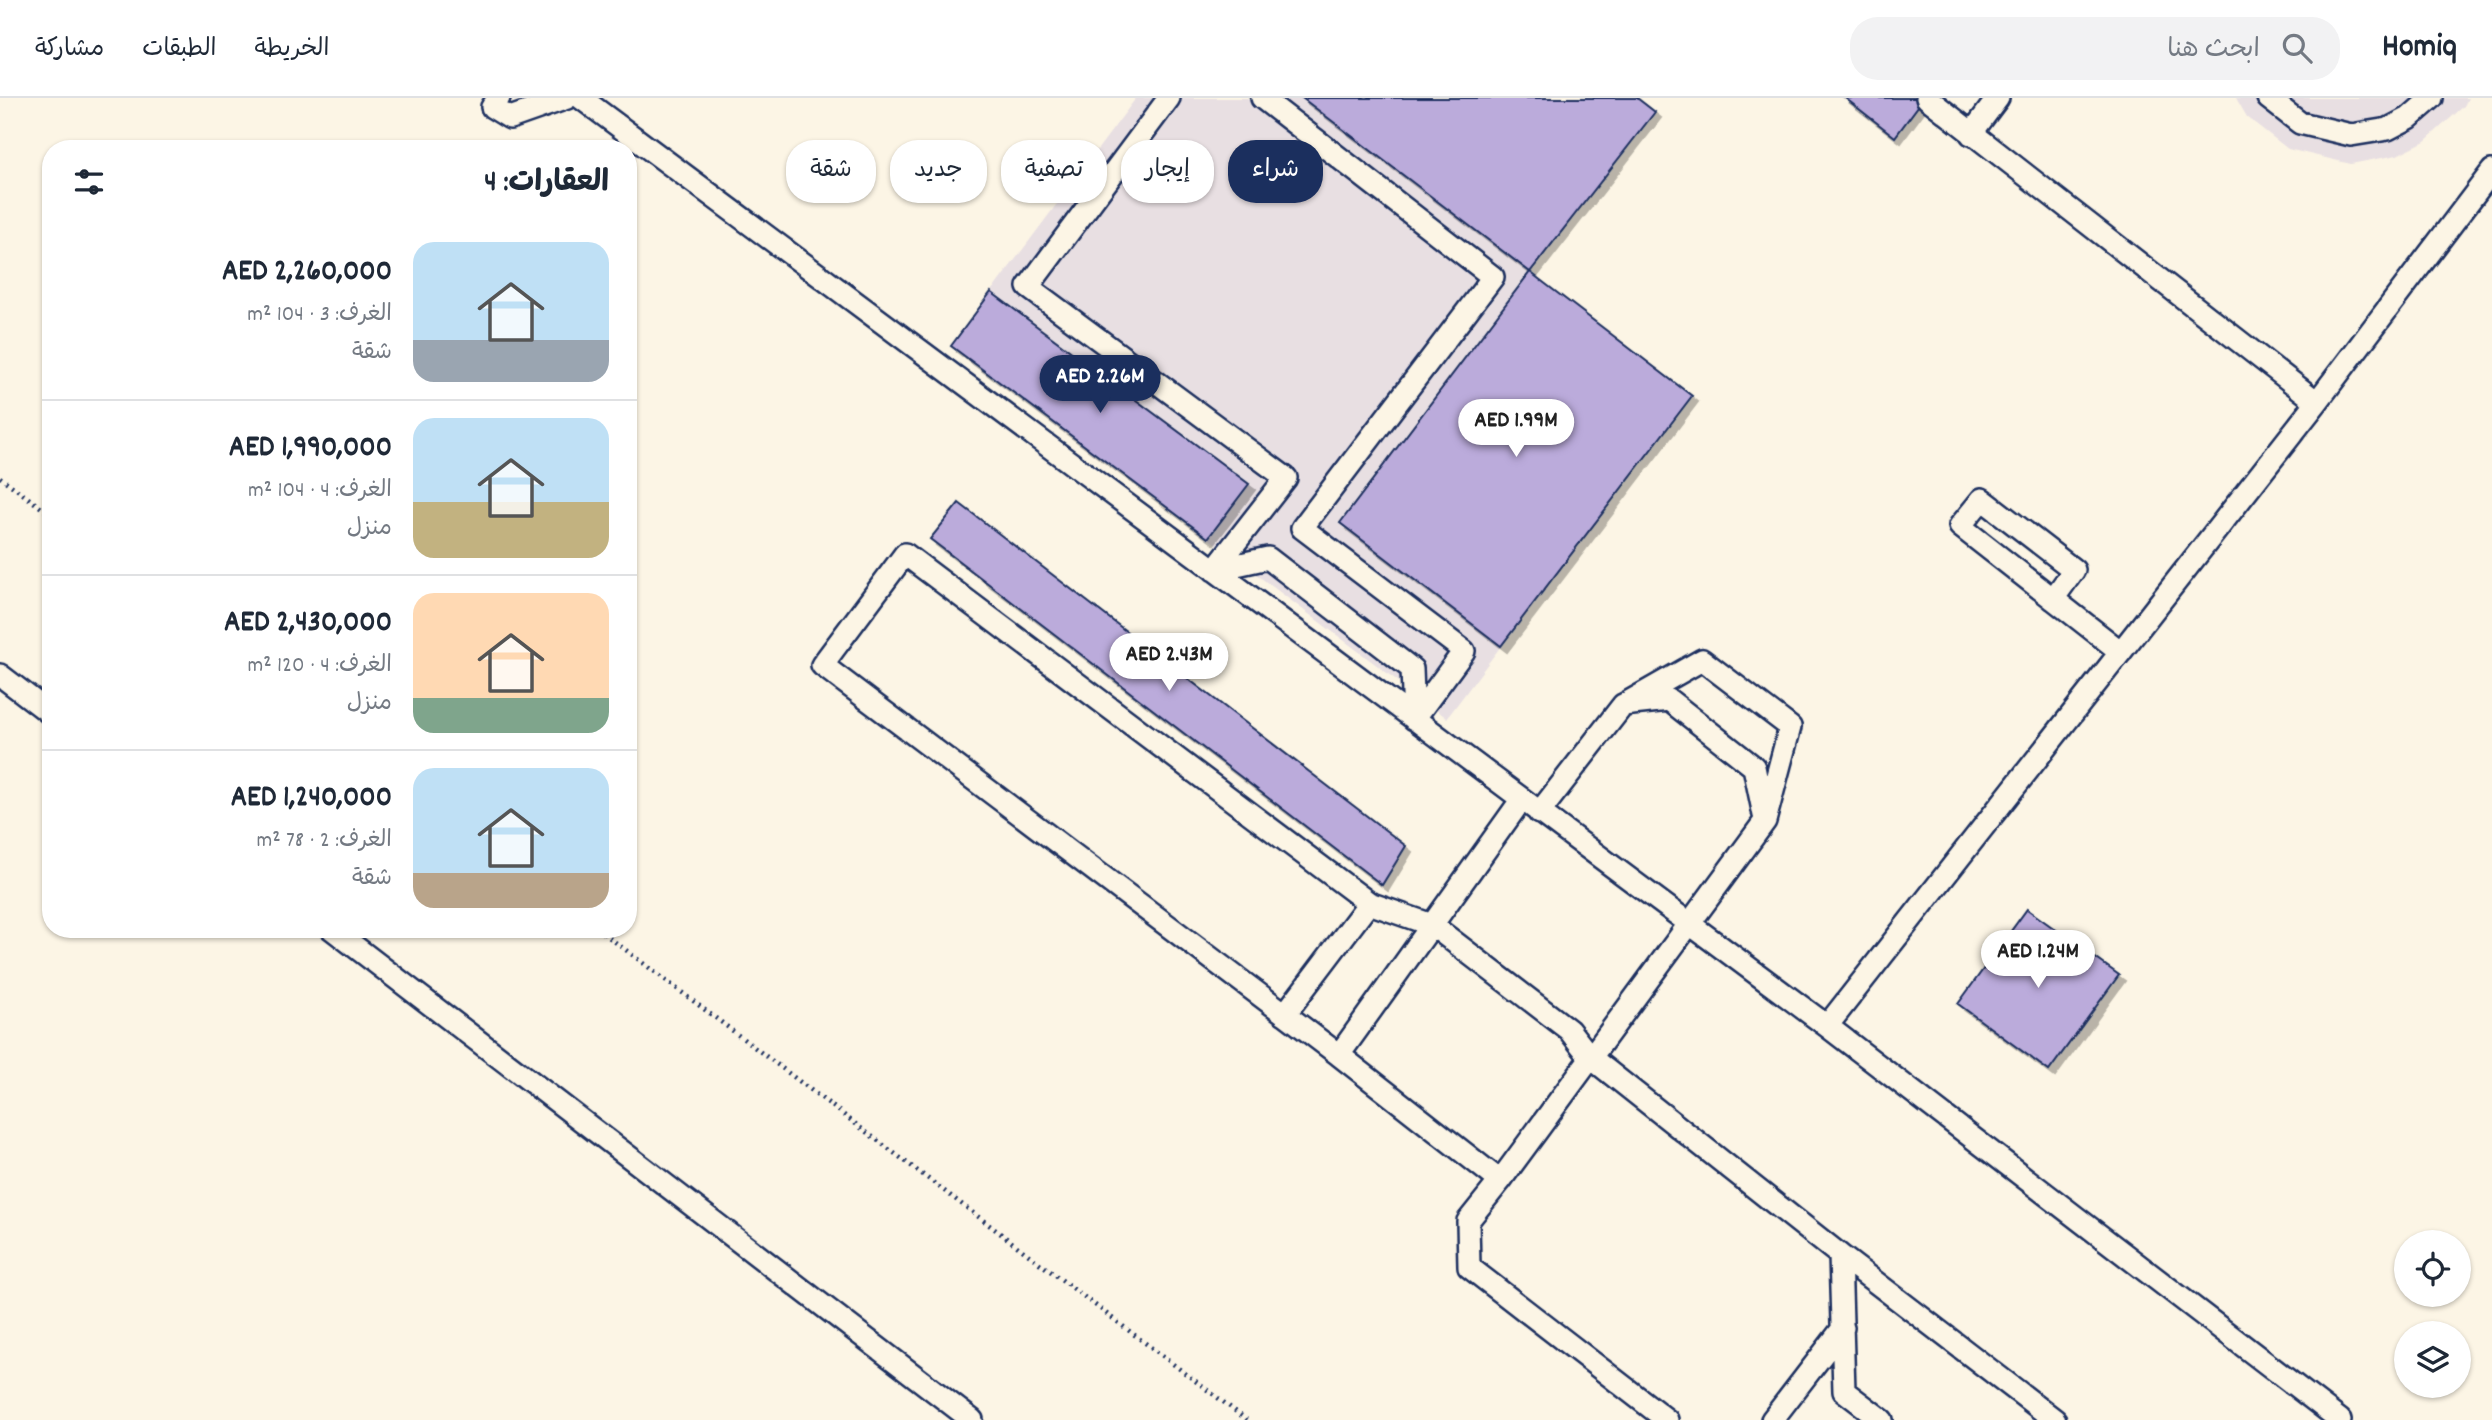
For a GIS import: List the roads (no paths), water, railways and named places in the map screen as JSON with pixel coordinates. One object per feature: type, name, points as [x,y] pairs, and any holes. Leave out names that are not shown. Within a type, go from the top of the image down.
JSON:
[{"type":"lane","points":[[499,98],[492,107],[510,118],[567,98]]},
{"type":"lane","points":[[580,98],[636,140]]},
{"type":"lane","points":[[1169,98],[1028,287],[1286,478],[1214,570]]},
{"type":"lane","points":[[1262,98],[1493,277],[1302,528],[1464,651],[1414,719]]},
{"type":"lane","points":[[1927,98],[2317,402]]},
{"type":"lane","points":[[1971,134],[1998,98]]},
{"type":"lane","points":[[2268,98],[2300,123],[2351,135],[2388,129],[2409,118],[2432,98]]},
{"type":"lane","points":[[637,140],[1827,1026],[2340,1420]]},
{"type":"lane","points":[[1827,1026],[2317,402],[2492,171]]},
{"type":"lane","points":[[2053,598],[2074,570],[1982,499],[1960,526],[2121,652]]},
{"type":"lane","points":[[1500,1181],[1339,1055],[822,665],[905,554],[1369,903],[1432,925],[1569,1030],[1590,1057],[1840,1255],[2055,1420]]},
{"type":"lane","points":[[1214,570],[1268,558],[1412,669],[1414,719]]},
{"type":"lane","points":[[1539,813],[1623,705],[1703,660],[1790,727],[1765,821],[1468,1221],[1469,1267],[1667,1420]]},
{"type":"lane","points":[[0,675],[42,707]]},
{"type":"lane","points":[[1623,705],[1669,700],[1754,766],[1765,821]]},
{"type":"lane","points":[[1339,1055],[1522,799]]},
{"type":"lane","points":[[1285,1014],[1369,903]]},
{"type":"lane","points":[[344,938],[972,1420]]},
{"type":"lane","points":[[1840,1255],[1844,1391],[1882,1420]]},
{"type":"lane","points":[[1772,1420],[1843,1328]]}]
